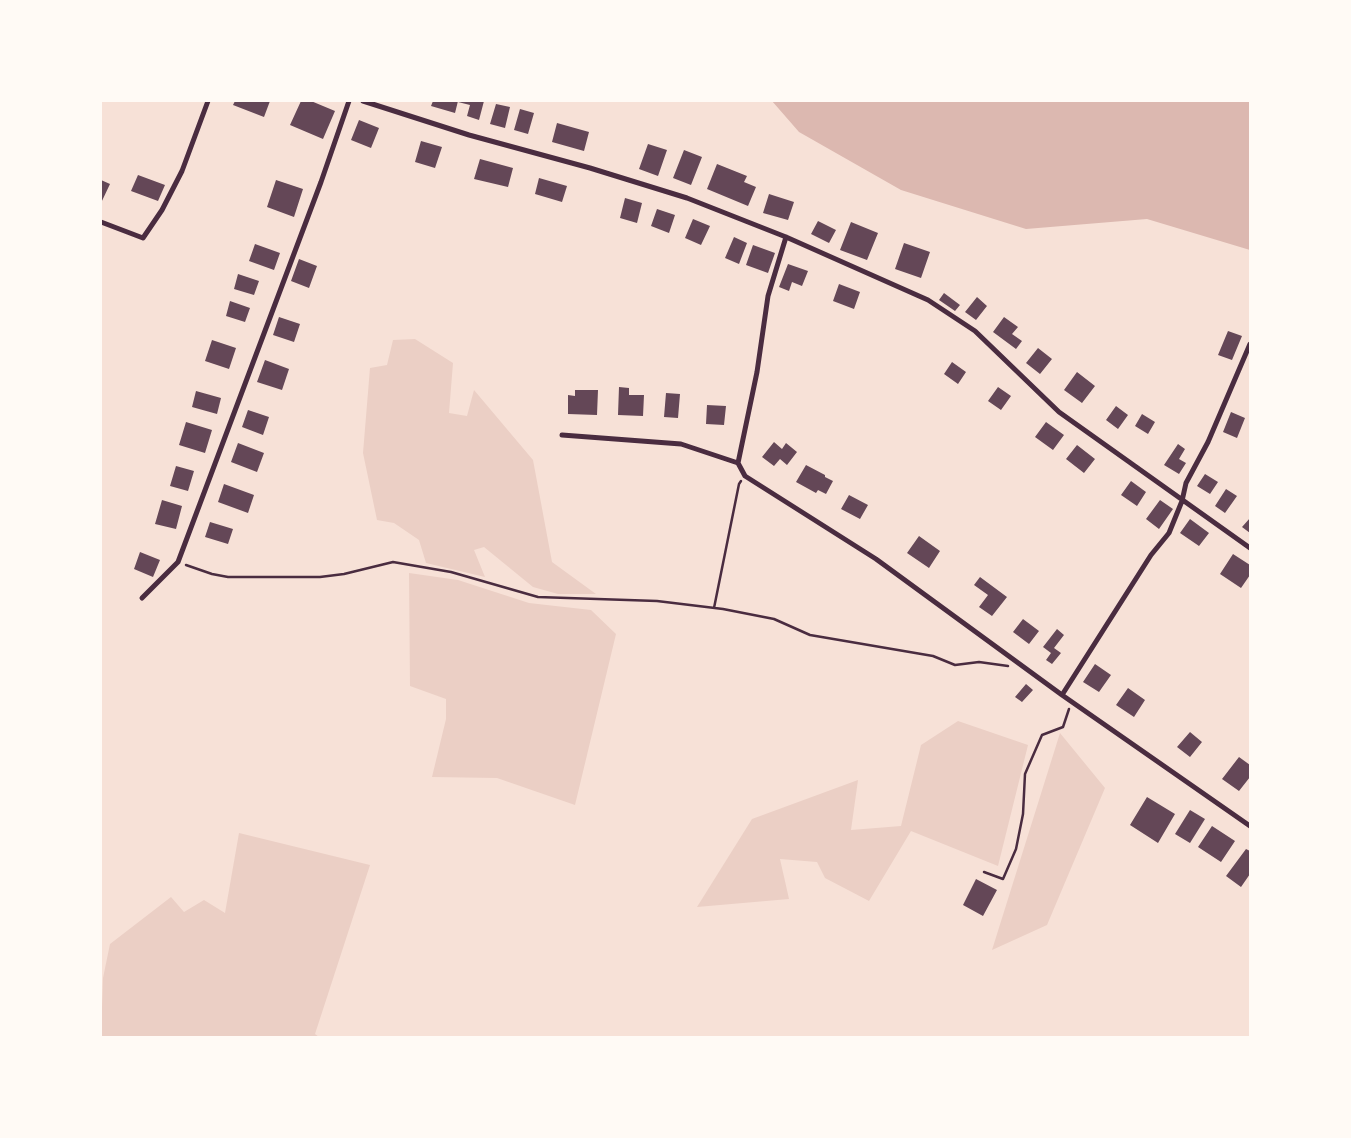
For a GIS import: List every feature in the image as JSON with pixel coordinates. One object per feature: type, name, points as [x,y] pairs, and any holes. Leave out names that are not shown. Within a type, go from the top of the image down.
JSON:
[{"type":"street","points":[[101,222],[144,238],[162,210],[182,171],[208,101]]},
{"type":"street","points":[[142,598],[178,562],[321,182],[349,101]]},
{"type":"street","points":[[363,101],[470,135],[590,168],[687,198],[786,237],[928,300],[975,331],[1059,412],[1250,548]]},
{"type":"street","points":[[786,237],[768,296],[757,372],[738,462],[745,476],[876,559],[1062,695],[1250,826]]},
{"type":"street","points":[[1062,695],[1152,555],[1169,533],[1182,501],[1186,483],[1208,442],[1250,344]]},
{"type":"street","points":[[562,435],[681,444],[738,462]]},
{"type":"path","points":[[714,608],[739,484],[745,476]]},
{"type":"path","points":[[178,562],[212,574],[228,576],[320,576],[344,574],[393,562],[451,572],[538,597],[657,600],[714,608],[774,619],[810,635],[933,656],[955,665],[979,662],[1008,666]]},
{"type":"path","points":[[984,872],[1003,879],[1016,849],[1023,814],[1026,774],[1042,734],[1063,727],[1071,701]]},
{"type":"shaded area","points":[[772,101],[1250,101],[1250,250],[1147,219],[1026,229],[901,190],[799,132]]},
{"type":"shaded area","points":[[415,339],[453,363],[449,413],[467,416],[474,390],[533,460],[552,562],[596,594],[558,594],[533,587],[484,547],[474,550],[485,577],[426,563],[419,540],[394,523],[377,520],[363,453],[370,368],[387,365],[393,340]]},
{"type":"shaded area","points":[[409,573],[458,580],[529,603],[591,610],[616,634],[575,805],[497,778],[432,777],[446,719],[446,699],[410,686]]},
{"type":"shaded area","points":[[958,721],[1028,745],[998,866],[911,831],[869,901],[825,878],[817,862],[780,859],[789,899],[697,907],[752,819],[858,780],[851,830],[901,826],[921,745]]},
{"type":"shaded area","points":[[1060,733],[1105,788],[1047,925],[992,950]]},
{"type":"shaded area","points":[[239,833],[370,865],[315,1034],[319,1037],[101,1037],[103,978],[110,944],[171,897],[184,912],[204,900],[225,913]]},
{"type":"building","points":[[235,101],[270,101],[264,117],[233,105]]},
{"type":"building","points":[[301,101],[311,101],[335,111],[323,139],[290,125]]},
{"type":"building","points":[[433,101],[458,101],[455,113],[431,106]]},
{"type":"building","points":[[484,101],[479,120],[467,116],[470,105],[458,102]]},
{"type":"building","points":[[496,104],[510,107],[505,128],[490,124]]},
{"type":"building","points":[[520,109],[534,113],[528,134],[514,130]]},
{"type":"building","points":[[359,120],[379,128],[371,148],[351,140]]},
{"type":"building","points":[[557,123],[589,132],[584,151],[552,142]]},
{"type":"building","points":[[421,141],[442,147],[435,168],[415,162]]},
{"type":"building","points":[[648,144],[667,150],[658,176],[639,169]]},
{"type":"building","points":[[684,150],[702,157],[691,185],[673,178]]},
{"type":"building","points":[[480,159],[513,168],[508,187],[474,179]]},
{"type":"building","points":[[717,164],[747,176],[744,182],[756,187],[748,206],[707,189]]},
{"type":"building","points":[[138,175],[165,185],[158,201],[131,191]]},
{"type":"building","points":[[539,178],[567,186],[562,202],[535,194]]},
{"type":"building","points":[[101,180],[110,184],[101,203]]},
{"type":"building","points":[[276,180],[303,189],[294,217],[267,207]]},
{"type":"building","points":[[769,194],[794,202],[788,220],[763,213]]},
{"type":"building","points":[[625,198],[642,203],[637,223],[620,218]]},
{"type":"building","points":[[657,209],[675,215],[669,233],[651,226]]},
{"type":"building","points":[[693,219],[710,226],[701,245],[685,238]]},
{"type":"building","points":[[818,221],[836,230],[829,243],[811,234]]},
{"type":"building","points":[[851,222],[878,233],[867,260],[840,250]]},
{"type":"building","points":[[734,237],[747,243],[739,264],[725,258]]},
{"type":"building","points":[[904,243],[930,252],[921,278],[895,269]]},
{"type":"building","points":[[255,244],[280,253],[274,270],[249,261]]},
{"type":"building","points":[[753,245],[775,253],[768,273],[746,265]]},
{"type":"building","points":[[299,259],[317,266],[309,288],[291,281]]},
{"type":"building","points":[[788,264],[808,271],[802,286],[792,282],[789,291],[779,287]]},
{"type":"building","points":[[238,274],[259,281],[254,295],[234,289]]},
{"type":"building","points":[[839,284],[860,292],[854,309],[833,301]]},
{"type":"building","points":[[944,293],[960,305],[955,311],[939,300]]},
{"type":"building","points":[[977,297],[987,306],[976,320],[965,312]]},
{"type":"building","points":[[230,301],[250,308],[245,322],[226,316]]},
{"type":"building","points":[[279,317],[300,324],[294,342],[273,335]]},
{"type":"building","points":[[1004,317],[1018,327],[1012,334],[1022,341],[1016,349],[993,332]]},
{"type":"building","points":[[1228,331],[1242,336],[1232,360],[1218,355]]},
{"type":"building","points":[[212,340],[236,348],[229,369],[205,361]]},
{"type":"building","points":[[1038,348],[1052,359],[1040,374],[1026,363]]},
{"type":"building","points":[[265,360],[289,369],[282,390],[257,382]]},
{"type":"building","points":[[952,362],[966,372],[958,384],[944,374]]},
{"type":"building","points":[[1077,372],[1095,386],[1082,403],[1064,390]]},
{"type":"building","points":[[619,387],[629,388],[629,395],[644,395],[643,416],[618,415]]},
{"type":"building","points":[[998,387],[1011,396],[1001,410],[988,401]]},
{"type":"building","points":[[575,390],[598,390],[597,415],[568,414],[568,395],[575,396]]},
{"type":"building","points":[[196,391],[221,398],[217,414],[192,407]]},
{"type":"building","points":[[666,393],[680,394],[678,418],[664,417]]},
{"type":"building","points":[[707,405],[726,406],[724,425],[706,424]]},
{"type":"building","points":[[1116,406],[1128,415],[1118,429],[1106,420]]},
{"type":"building","points":[[248,410],[269,417],[263,435],[242,427]]},
{"type":"building","points":[[1231,412],[1245,418],[1237,438],[1223,432]]},
{"type":"building","points":[[1142,414],[1155,422],[1148,434],[1135,426]]},
{"type":"building","points":[[186,422],[212,430],[205,453],[179,445]]},
{"type":"building","points":[[1046,422],[1064,435],[1053,450],[1035,437]]},
{"type":"building","points":[[774,442],[782,449],[786,443],[797,452],[787,465],[780,459],[774,466],[762,457]]},
{"type":"building","points":[[238,443],[264,453],[257,472],[231,462]]},
{"type":"building","points":[[1178,444],[1185,449],[1179,459],[1186,463],[1179,474],[1164,465]]},
{"type":"building","points":[[1077,445],[1095,459],[1084,473],[1066,459]]},
{"type":"building","points":[[806,465],[833,481],[826,494],[818,490],[816,493],[796,482]]},
{"type":"building","points":[[176,466],[194,471],[188,491],[170,486]]},
{"type":"building","points":[[1205,474],[1218,482],[1210,494],[1197,486]]},
{"type":"building","points":[[1131,481],[1146,492],[1137,506],[1121,495]]},
{"type":"building","points":[[224,484],[254,495],[248,513],[218,502]]},
{"type":"building","points":[[1226,489],[1237,496],[1225,513],[1215,506]]},
{"type":"building","points":[[849,495],[868,505],[860,519],[841,509]]},
{"type":"building","points":[[162,500],[182,506],[176,529],[155,524]]},
{"type":"building","points":[[1160,500],[1173,509],[1159,529],[1146,519]]},
{"type":"building","points":[[1250,518],[1250,533],[1242,527]]},
{"type":"building","points":[[1190,519],[1209,533],[1199,546],[1180,533]]},
{"type":"building","points":[[210,522],[233,529],[228,544],[205,537]]},
{"type":"building","points":[[919,536],[940,551],[929,568],[907,553]]},
{"type":"building","points":[[140,552],[160,560],[153,577],[134,569]]},
{"type":"building","points":[[1233,554],[1250,565],[1250,575],[1241,588],[1220,574]]},
{"type":"building","points":[[980,577],[1007,597],[992,616],[979,607],[988,595],[974,585]]},
{"type":"building","points":[[1023,619],[1039,631],[1029,644],[1013,632]]},
{"type":"building","points":[[1057,629],[1064,635],[1054,648],[1061,653],[1052,664],[1046,660],[1051,653],[1043,647]]},
{"type":"building","points":[[1095,664],[1111,675],[1099,692],[1083,682]]},
{"type":"building","points":[[1026,684],[1033,690],[1022,702],[1015,697]]},
{"type":"building","points":[[1128,688],[1145,700],[1134,717],[1116,705]]},
{"type":"building","points":[[1190,732],[1202,742],[1190,757],[1177,747]]},
{"type":"building","points":[[1239,757],[1250,765],[1250,777],[1239,791],[1222,779]]},
{"type":"building","points":[[1147,797],[1175,814],[1158,843],[1130,825]]},
{"type":"building","points":[[1190,810],[1205,819],[1190,843],[1175,834]]},
{"type":"building","points":[[1212,826],[1235,841],[1221,862],[1198,847]]},
{"type":"building","points":[[1246,849],[1250,851],[1250,874],[1241,887],[1226,876]]},
{"type":"building","points":[[976,879],[997,890],[983,916],[963,905]]}]
